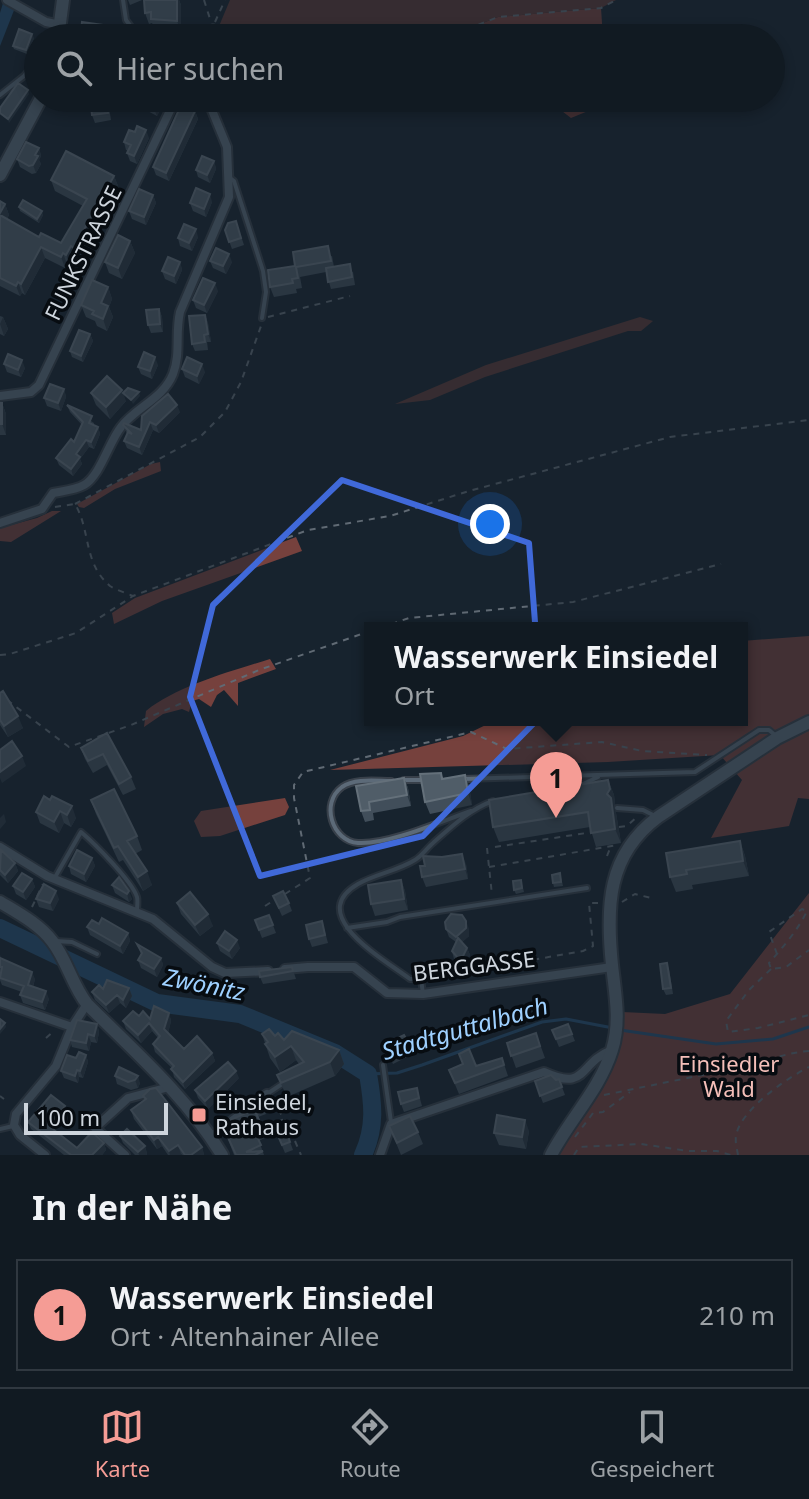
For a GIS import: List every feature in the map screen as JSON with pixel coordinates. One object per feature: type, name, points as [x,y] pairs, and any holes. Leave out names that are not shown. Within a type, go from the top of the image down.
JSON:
[{"type":"street","points":[[7,0],[24,6],[49,24]]},
{"type":"street","points":[[60,24],[63,0]]},
{"type":"street","points":[[0,175],[34,112]]},
{"type":"street","name":"FUNKSTRASSE","points":[[0,396],[31,392],[39,385],[169,112]]},
{"type":"street","points":[[0,523],[42,509],[53,493],[85,485],[93,477],[118,431],[131,415],[162,392],[172,377],[179,356],[177,324],[180,312],[229,197],[227,147],[213,112]]},
{"type":"street","points":[[551,1155],[601,1077],[613,1047],[617,1012],[609,913],[613,880],[625,852],[644,827],[658,817],[777,738],[809,722]]},
{"type":"street","name":"BERGGASSE","points":[[0,847],[54,879],[153,919],[212,967],[225,973],[354,967],[387,993],[423,994],[612,967]]},
{"type":"street","points":[[0,902],[27,918],[52,941],[75,989],[169,1087],[222,1155]]},
{"type":"street","points":[[0,1002],[72,1027]]},
{"type":"street","points":[[45,1155],[20,1135],[14,1125],[16,1114],[56,1066],[72,1027],[87,1004]]},
{"type":"street","points":[[380,1155],[391,1124],[544,1072],[561,1080],[572,1080],[585,1072],[598,1055],[613,1047]]},
{"type":"street","points":[[125,1155],[95,1128],[128,1098],[169,1087]]},
{"type":"street","points":[[211,1137],[267,1094]]},
{"type":"lane","points":[[123,0],[128,24]]},
{"type":"lane","points":[[0,95],[24,76]]},
{"type":"lane","points":[[230,178],[234,181],[263,271],[266,292],[262,318]]},
{"type":"lane","points":[[460,779],[695,772],[759,730],[769,730],[777,738]]},
{"type":"lane","points":[[555,789],[583,784],[600,776]]},
{"type":"lane","points":[[429,780],[350,783],[334,797],[329,809],[332,823],[339,834],[354,843],[374,842],[499,800]]},
{"type":"lane","points":[[617,808],[643,810],[658,817]]},
{"type":"lane","points":[[471,811],[417,859],[360,882],[345,892],[339,908],[347,928],[358,940],[410,979],[481,969]]},
{"type":"lane","points":[[54,879],[81,832],[103,851],[131,887],[138,898],[137,913]]},
{"type":"lane","points":[[347,928],[587,888]]},
{"type":"lane","points":[[52,941],[72,942],[97,954]]},
{"type":"lane","points":[[421,979],[423,994]]},
{"type":"lane","points":[[383,1065],[391,1124]]},
{"type":"lane","points":[[267,1094],[289,1079]]},
{"type":"lane","points":[[1,1129],[14,1125]]},
{"type":"path","points":[[204,0],[212,24]]},
{"type":"path","points":[[214,24],[225,0]]},
{"type":"path","points":[[480,24],[498,17],[601,8],[616,0]]},
{"type":"path","points":[[42,509],[75,504],[200,437],[225,412],[236,392],[254,352],[262,318],[350,296]]},
{"type":"path","points":[[0,655],[76,633],[133,596],[308,530],[390,516],[469,491],[670,437],[809,420]]},
{"type":"path","points":[[75,504],[82,519],[89,557],[110,586],[133,596]]},
{"type":"path","points":[[397,622],[409,618],[573,602],[721,564]]},
{"type":"path","points":[[0,701],[5,698],[69,747],[131,725],[259,670],[364,633]]},
{"type":"path","points":[[265,906],[310,878],[294,798],[294,785],[303,772],[471,732],[507,749],[602,742],[642,751],[720,755]]},
{"type":"path","points":[[617,808],[621,827]]},
{"type":"path","points":[[615,828],[627,826],[643,810]]},
{"type":"path","points":[[495,847],[600,830]]},
{"type":"path","points":[[489,867],[618,845],[616,837]]},
{"type":"path","points":[[607,856],[611,846]]},
{"type":"path","points":[[487,848],[493,902]]},
{"type":"path","points":[[27,918],[40,891]]},
{"type":"path","points":[[621,903],[635,894],[655,899]]},
{"type":"path","points":[[481,969],[583,951],[593,946],[589,903],[600,902]]},
{"type":"path","points":[[771,969],[769,963],[777,954],[802,922],[807,911],[802,909],[769,932],[777,954]]},
{"type":"path","points":[[809,950],[786,967],[771,969],[749,990],[726,1021],[728,1032],[809,1015]]},
{"type":"path","points":[[589,1097],[631,1092],[717,1072],[735,1071],[773,1057],[809,1051]]},
{"type":"path","points":[[738,1155],[736,1133],[749,1112],[795,1074],[809,1067]]},
{"type":"path","points":[[569,1144],[593,1113],[603,1112],[631,1092]]},
{"type":"path","points":[[267,1094],[289,1127],[301,1155]]},
{"type":"path","points":[[0,1096],[4,1099]]},
{"type":"path","points":[[574,1155],[579,1147],[641,1144],[731,1155]]},
{"type":"highlighted area","points":[[342,480],[529,543],[542,715],[423,836],[260,876],[190,697],[213,605]]},
{"type":"shaded area","points":[[230,0],[616,0],[601,8],[498,17],[480,24],[220,24]]},
{"type":"shaded area","points":[[640,317],[653,321],[641,331],[628,331],[485,377],[430,400],[395,404],[486,365]]},
{"type":"green space","points":[[601,8],[602,24],[480,24],[498,17]]},
{"type":"green space","points":[[563,112],[586,112],[571,118]]},
{"type":"green space","points":[[160,462],[161,471],[115,489],[84,508],[77,504],[151,464]]},
{"type":"green space","points":[[52,511],[61,511],[11,542],[0,541],[0,528]]},
{"type":"green space","points":[[296,537],[302,551],[162,601],[114,624],[112,613],[135,598]]},
{"type":"green space","points":[[809,636],[809,799],[798,798],[789,826],[711,838],[742,780],[720,755],[608,762],[330,770],[463,736],[484,726],[748,726],[748,641]]},
{"type":"green space","points":[[270,659],[276,669],[238,683],[238,706],[224,690],[217,695],[211,707],[199,699],[192,701],[189,712],[182,709],[163,714],[144,727],[146,711],[173,694]]},
{"type":"green space","points":[[285,798],[289,807],[285,815],[220,836],[201,837],[194,821],[201,811]]},
{"type":"green space","name":"Einsiedler Wald","points":[[809,893],[809,1155],[554,1155],[589,1100],[622,1012],[665,1014],[730,994]]},
{"type":"water","points":[[4,0],[18,0],[0,46],[0,13]]},
{"type":"building","points":[[144,0],[177,0],[177,21],[151,19],[151,12],[145,13]]},
{"type":"building","points":[[19,29],[24,31],[24,49],[13,46]]},
{"type":"building","points":[[18,83],[24,87],[24,96],[8,119],[0,113],[0,108]]},
{"type":"building","points":[[178,112],[195,112],[166,173],[153,167]]},
{"type":"building","points":[[137,126],[146,130],[134,156],[127,153],[131,145],[124,142],[129,130],[135,132]]},
{"type":"building","points":[[26,142],[39,148],[33,165],[29,166],[17,159]]},
{"type":"building","points":[[66,151],[114,176],[74,248],[71,246],[61,257],[41,247],[21,284],[18,282],[16,286],[0,278],[0,215],[39,237],[41,233],[61,243],[87,199],[51,180]]},
{"type":"building","points":[[202,156],[214,161],[207,175],[196,170]]},
{"type":"building","points":[[196,188],[210,194],[204,209],[190,203]]},
{"type":"building","points":[[139,189],[153,195],[144,217],[129,211]]},
{"type":"building","points":[[23,200],[42,211],[37,219],[19,207]]},
{"type":"building","points":[[236,221],[241,238],[229,242],[225,230],[228,223]]},
{"type":"building","points":[[184,224],[196,229],[189,243],[178,238]]},
{"type":"building","points":[[118,235],[130,241],[118,268],[105,262]]},
{"type":"building","points":[[328,246],[331,261],[296,267],[298,278],[292,279],[293,283],[270,287],[268,270],[295,266],[293,252]]},
{"type":"building","points":[[216,248],[229,254],[223,266],[210,261]]},
{"type":"building","points":[[168,257],[180,262],[174,276],[162,271]]},
{"type":"building","points":[[350,264],[352,277],[328,282],[326,268]]},
{"type":"building","points":[[203,278],[215,283],[204,305],[193,300]]},
{"type":"building","points":[[92,280],[108,287],[101,303],[108,306],[103,319],[81,305]]},
{"type":"building","points":[[159,309],[160,324],[148,325],[146,310]]},
{"type":"building","points":[[205,315],[208,334],[204,335],[205,342],[192,344],[189,316]]},
{"type":"building","points":[[79,330],[90,334],[81,356],[70,351]]},
{"type":"building","points":[[144,352],[155,357],[150,371],[138,367]]},
{"type":"building","points":[[8,354],[22,360],[18,370],[4,364]]},
{"type":"building","points":[[187,357],[202,364],[197,376],[182,369]]},
{"type":"building","points":[[107,376],[122,390],[106,407],[91,393]]},
{"type":"building","points":[[50,384],[64,389],[58,403],[44,398]]},
{"type":"building","points":[[128,388],[139,392],[131,400],[123,393]]},
{"type":"building","points":[[168,394],[177,405],[156,425],[150,422],[139,447],[124,441],[128,432],[132,434],[124,423],[141,430],[142,416]]},
{"type":"building","points":[[2,403],[2,424],[0,424]]},
{"type":"building","points":[[67,405],[92,416],[89,423],[98,427],[91,442],[86,440],[76,454],[80,457],[71,469],[56,458],[71,439],[74,442],[83,422]]},
{"type":"building","points":[[3,691],[18,716],[4,726],[0,720],[0,693]]},
{"type":"building","points":[[107,733],[131,777],[119,784],[103,754],[88,761],[81,748]]},
{"type":"building","points":[[12,741],[22,756],[0,772],[0,750]]},
{"type":"building","points":[[441,773],[442,779],[465,775],[468,793],[425,802],[420,774]]},
{"type":"building","points":[[404,778],[407,795],[369,802],[370,810],[361,811],[356,786]]},
{"type":"building","points":[[608,780],[610,789],[607,794],[611,798],[615,829],[591,833],[588,812],[493,827],[489,800]]},
{"type":"building","points":[[114,789],[137,836],[127,841],[147,871],[138,877],[118,846],[114,848],[91,800]]},
{"type":"building","points":[[44,796],[50,800],[52,796],[72,806],[67,815],[60,811],[54,822],[36,812]]},
{"type":"building","points":[[740,841],[743,861],[686,870],[687,874],[670,877],[666,853]]},
{"type":"building","points":[[1,850],[15,863],[5,875],[0,870]]},
{"type":"building","points":[[77,850],[92,858],[84,874],[69,866]]},
{"type":"building","points":[[462,854],[465,869],[422,877],[420,866],[425,866],[423,856]]},
{"type":"building","points":[[22,873],[32,879],[23,892],[13,886]]},
{"type":"building","points":[[560,873],[561,882],[553,883],[552,875]]},
{"type":"building","points":[[119,877],[129,891],[127,894],[112,885]]},
{"type":"building","points":[[401,880],[404,899],[371,904],[368,885]]},
{"type":"building","points":[[521,880],[522,888],[514,890],[513,881]]},
{"type":"building","points":[[44,884],[56,891],[50,903],[36,899]]},
{"type":"building","points":[[283,891],[289,903],[279,908],[273,896]]},
{"type":"building","points":[[190,892],[208,914],[195,925],[177,903]]},
{"type":"building","points":[[451,914],[462,915],[466,921],[466,928],[456,937],[446,929],[445,922]]},
{"type":"building","points":[[269,915],[273,925],[259,930],[255,920]]},
{"type":"building","points":[[102,918],[128,933],[120,946],[87,927],[92,920],[99,924]]},
{"type":"building","points":[[322,921],[325,935],[309,939],[306,925]]},
{"type":"building","points":[[225,931],[237,940],[229,951],[217,943]]},
{"type":"building","points":[[458,938],[467,948],[463,956],[457,957],[452,951]]},
{"type":"building","points":[[137,944],[161,958],[154,969],[138,960],[142,953]]},
{"type":"building","points":[[0,958],[32,972],[28,985],[46,991],[42,1002],[20,995],[24,986],[0,978]]},
{"type":"building","points":[[667,963],[671,988],[663,989],[660,964]]},
{"type":"building","points":[[292,967],[293,971],[260,977],[259,971]]},
{"type":"building","points":[[107,980],[129,988],[123,1000],[117,995],[106,1005],[92,992],[99,985],[103,989]]},
{"type":"building","points":[[154,1006],[169,1013],[164,1029],[184,1049],[197,1036],[212,1053],[183,1082],[171,1069],[174,1066],[153,1044],[160,1036],[149,1023],[138,1035],[123,1021],[133,1011],[139,1016],[143,1011],[150,1019]]},
{"type":"building","points":[[77,1020],[97,1024],[94,1036],[88,1034],[86,1043],[70,1040]]},
{"type":"building","points":[[568,1024],[572,1034],[556,1039],[552,1030]]},
{"type":"building","points":[[269,1029],[284,1040],[292,1031],[339,1050],[330,1062],[281,1083],[277,1075],[304,1062],[291,1046],[275,1057],[262,1034]]},
{"type":"building","points":[[536,1033],[540,1046],[511,1056],[507,1043]]},
{"type":"building","points":[[404,1035],[410,1046],[390,1056],[385,1044]]},
{"type":"building","points":[[469,1049],[476,1066],[502,1058],[504,1065],[455,1083],[449,1070],[463,1064],[459,1054]]},
{"type":"building","points":[[79,1052],[86,1055],[80,1071],[77,1070],[75,1076],[61,1071],[67,1055],[76,1058]]},
{"type":"building","points":[[228,1062],[236,1071],[205,1101],[195,1090]]},
{"type":"building","points":[[119,1067],[138,1076],[128,1082],[115,1076]]},
{"type":"building","points":[[551,1075],[559,1079],[562,1087],[540,1096],[535,1081]]},
{"type":"building","points":[[156,1088],[202,1147],[191,1155],[185,1155],[178,1145],[169,1151],[158,1137],[154,1140],[131,1110],[146,1099],[143,1096],[150,1089]]},
{"type":"building","points":[[417,1088],[419,1098],[401,1104],[398,1092]]},
{"type":"building","points":[[51,1095],[65,1106],[49,1126],[77,1148],[92,1132],[104,1143],[92,1155],[71,1155],[28,1122]]},
{"type":"building","points":[[261,1103],[264,1110],[257,1114],[254,1108]]},
{"type":"building","points":[[254,1109],[260,1122],[252,1126],[261,1145],[246,1152],[263,1151],[255,1155],[236,1155],[222,1124]]},
{"type":"building","points":[[497,1115],[525,1120],[522,1137],[494,1133]]},
{"type":"building","points":[[410,1116],[418,1132],[397,1143],[389,1126]]},
{"type":"building","points":[[282,1120],[290,1142],[282,1145],[273,1124]]},
{"type":"building","points":[[127,1129],[145,1146],[138,1152],[120,1136]]},
{"type":"waterway","name":"Zwönitz","points":[[0,928],[157,1003],[240,1014],[335,1053],[368,1074],[372,1115],[370,1135],[363,1155]]},
{"type":"waterway","name":"Stadtguttalbach","points":[[368,1074],[397,1073],[542,1022],[566,1019],[613,1028]]},
{"type":"waterway","name":"Stadtguttalbach","points":[[620,1030],[716,1044],[773,1039],[809,1027]]},
{"type":"place","name":"Wasserwerk Einsiedel","points":[[556,818]]},
{"type":"place","name":"Einsiedel, Rathaus","points":[[199,1115]]}]
